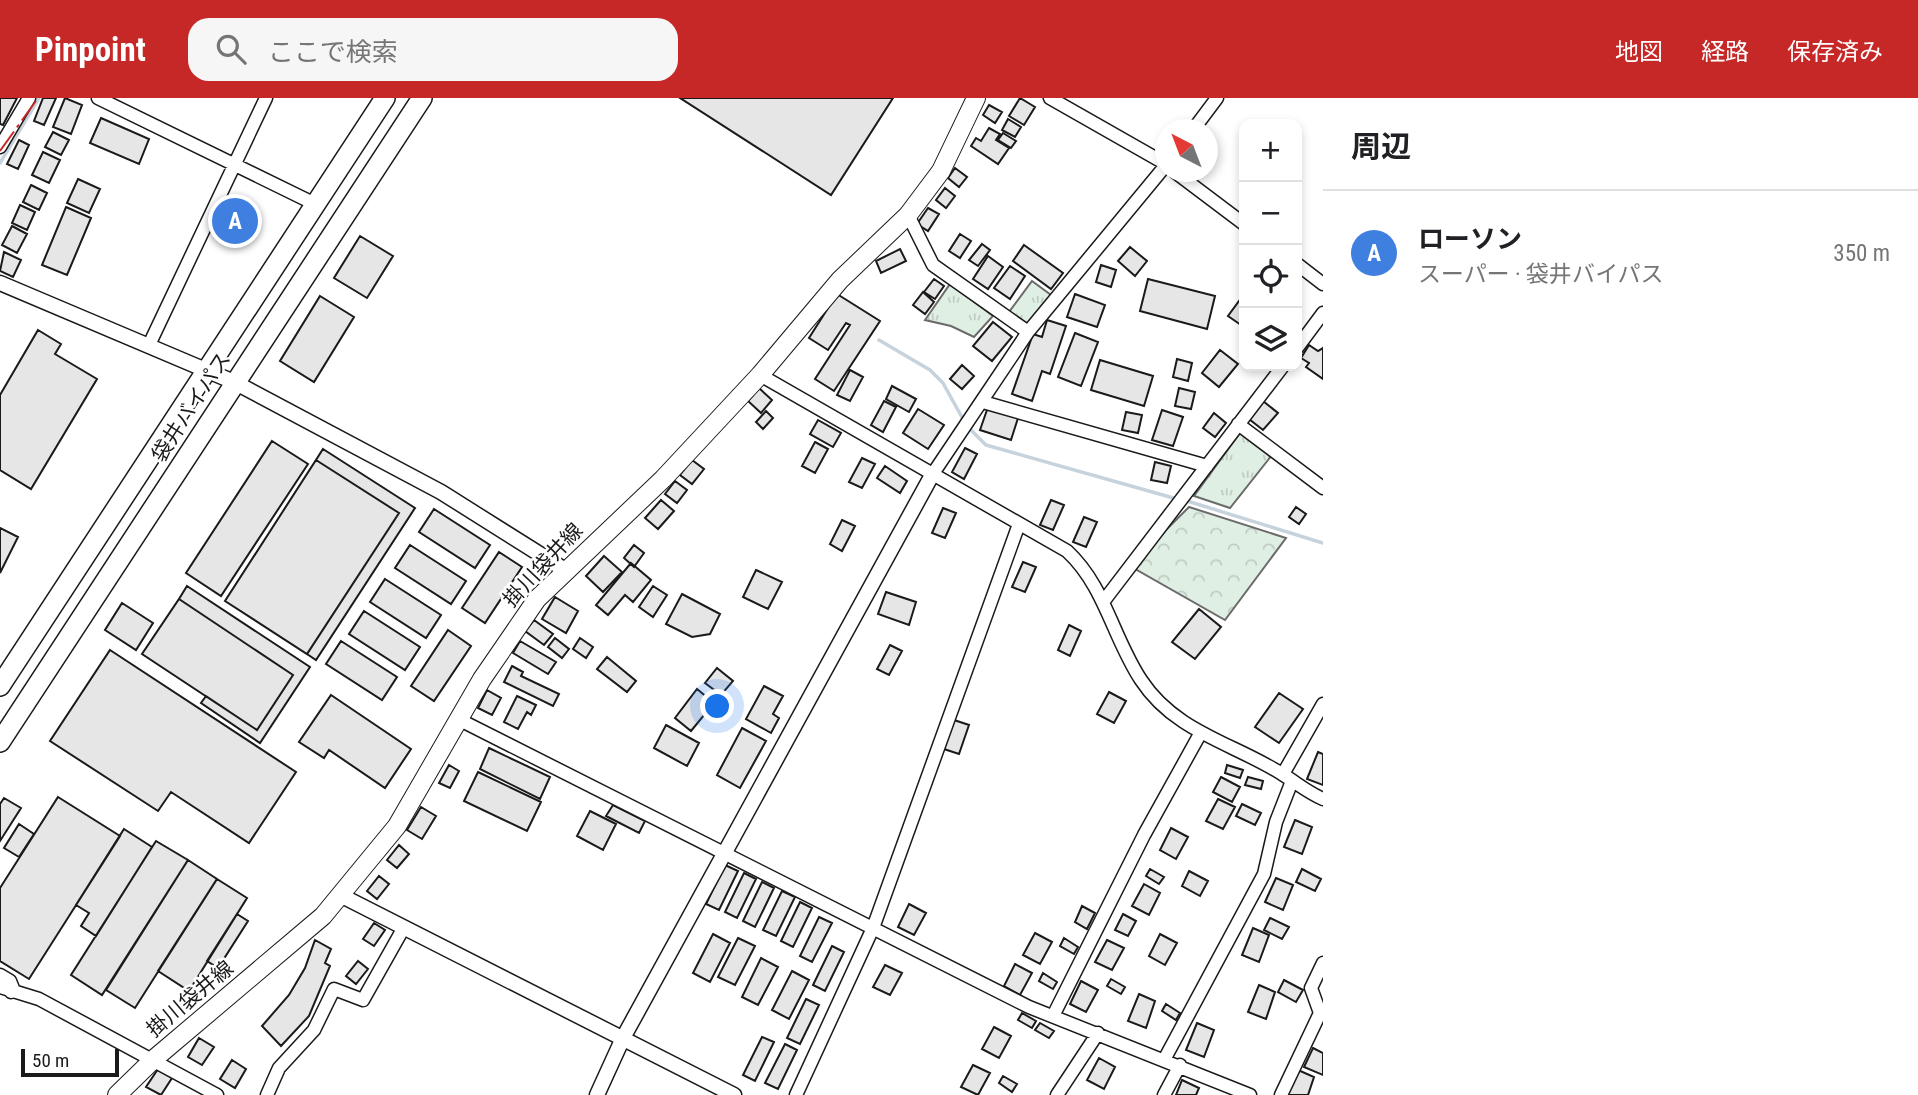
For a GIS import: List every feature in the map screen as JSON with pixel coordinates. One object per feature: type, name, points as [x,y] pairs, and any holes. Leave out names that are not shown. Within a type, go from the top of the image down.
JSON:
[{"type":"highway","name":"袋井バイパス","points":[[0,686],[385,98]]},
{"type":"highway","name":"袋井バイパス","points":[[0,742],[422,98]]},
{"type":"main road","name":"掛川袋井線","points":[[117,1095],[154,1059],[323,916],[342,896],[397,826],[458,719],[515,627],[565,570],[663,479],[760,375],[840,280],[908,215],[941,171],[976,98]]},
{"type":"street","points":[[0,147],[29,98]]},
{"type":"street","points":[[98,98],[315,204]]},
{"type":"street","points":[[149,345],[266,98]]},
{"type":"street","points":[[1050,98],[1155,159]]},
{"type":"street","points":[[1201,119],[1217,98]]},
{"type":"street","points":[[597,1095],[623,1038],[932,475],[1028,332],[1155,178]]},
{"type":"street","points":[[1188,182],[1239,220]]},
{"type":"street","points":[[908,215],[933,265],[1028,332]]},
{"type":"street","points":[[1302,268],[1323,284]]},
{"type":"street","points":[[0,284],[234,382],[441,492],[565,570]]},
{"type":"street","points":[[1302,341],[1323,313]]},
{"type":"street","points":[[1102,602],[1279,371]]},
{"type":"street","points":[[760,375],[1067,551],[1083,566],[1142,681],[1162,705],[1200,734],[1323,799]]},
{"type":"street","points":[[983,402],[1207,466]]},
{"type":"street","points":[[1238,424],[1323,488]]},
{"type":"street","points":[[796,1095],[873,928],[1019,524]]},
{"type":"street","points":[[1164,1060],[1265,874],[1287,778],[1323,704]]},
{"type":"street","points":[[458,719],[722,855],[1053,1016],[1250,1095]]},
{"type":"street","points":[[1053,1016],[1144,835],[1200,734]]},
{"type":"street","points":[[342,896],[734,1095]]},
{"type":"street","points":[[267,1095],[279,1068],[314,1031],[334,989],[363,1000],[403,929]]},
{"type":"street","points":[[1281,1095],[1320,1013],[1311,988],[1323,963]]},
{"type":"street","points":[[0,975],[10,981],[14,991]]},
{"type":"street","points":[[0,987],[39,999],[217,1095]]},
{"type":"street","points":[[0,993],[14,991]]},
{"type":"street","points":[[1058,1095],[1098,1034]]},
{"type":"street","points":[[1164,1095],[1180,1065]]},
{"type":"green space","points":[[1032,281],[1051,295],[1028,326],[1009,312]]},
{"type":"green space","points":[[950,284],[993,316],[974,337],[951,326],[925,320]]},
{"type":"green space","points":[[1240,433],[1272,455],[1230,508],[1194,496]]},
{"type":"green space","points":[[1189,507],[1286,538],[1225,620],[1130,566]]},
{"type":"building","points":[[0,98],[17,98],[3,125],[0,124]]},
{"type":"building","points":[[43,98],[56,98],[44,125],[34,121]]},
{"type":"building","points":[[65,98],[82,105],[71,134],[53,127]]},
{"type":"building","points":[[680,98],[893,98],[831,195]]},
{"type":"building","points":[[1020,98],[1035,107],[1024,125],[1009,116]]},
{"type":"building","points":[[989,105],[1002,112],[995,123],[983,115]]},
{"type":"building","points":[[101,118],[149,139],[139,164],[90,143]]},
{"type":"building","points":[[1008,119],[1021,127],[1015,137],[1002,130]]},
{"type":"building","points":[[989,128],[1000,134],[996,140],[1009,148],[998,164],[971,146],[976,138],[981,141]]},
{"type":"building","points":[[53,132],[69,140],[61,155],[45,147]]},
{"type":"building","points":[[1003,133],[1016,141],[1011,148],[998,140]]},
{"type":"building","points":[[19,140],[29,145],[18,169],[7,164]]},
{"type":"building","points":[[43,152],[60,160],[49,183],[32,175]]},
{"type":"building","points":[[955,168],[967,177],[959,187],[948,178]]},
{"type":"building","points":[[78,179],[100,189],[89,213],[67,203]]},
{"type":"building","points":[[31,185],[47,193],[39,210],[23,202]]},
{"type":"building","points":[[945,188],[955,196],[946,208],[936,200]]},
{"type":"building","points":[[235,198],[255,212],[235,241],[215,228]]},
{"type":"building","points":[[20,205],[35,212],[27,230],[12,223]]},
{"type":"building","points":[[66,207],[91,218],[67,275],[42,265]]},
{"type":"building","points":[[928,208],[939,214],[928,231],[917,224]]},
{"type":"building","points":[[12,226],[27,234],[17,253],[2,245]]},
{"type":"building","points":[[960,234],[971,241],[960,258],[949,251]]},
{"type":"building","points":[[360,236],[393,256],[367,298],[334,278]]},
{"type":"building","points":[[982,244],[990,250],[978,266],[969,260]]},
{"type":"building","points":[[1024,245],[1063,273],[1051,289],[1013,261]]},
{"type":"building","points":[[1130,247],[1147,261],[1135,276],[1118,261]]},
{"type":"building","points":[[900,249],[906,261],[881,273],[876,261]]},
{"type":"building","points":[[4,252],[21,260],[13,277],[0,271]]},
{"type":"building","points":[[988,256],[1003,267],[988,289],[973,279]]},
{"type":"building","points":[[1101,265],[1116,270],[1111,287],[1096,282]]},
{"type":"building","points":[[1010,266],[1025,276],[1010,299],[994,288]]},
{"type":"building","points":[[934,279],[944,286],[935,299],[924,292]]},
{"type":"building","points":[[1148,279],[1215,296],[1207,329],[1140,311]]},
{"type":"building","points":[[923,292],[934,302],[925,314],[913,305]]},
{"type":"building","points":[[837,294],[880,321],[834,391],[815,379],[850,325],[846,323],[828,350],[809,338]]},
{"type":"building","points":[[1075,294],[1105,305],[1097,327],[1067,317]]},
{"type":"building","points":[[320,296],[354,317],[314,382],[280,361]]},
{"type":"building","points":[[1239,301],[1239,324],[1228,316]]},
{"type":"building","points":[[1047,320],[1066,326],[1050,374],[1042,371],[1032,401],[1012,394],[1033,334],[1042,337]]},
{"type":"building","points":[[993,322],[1012,337],[992,361],[973,346]]},
{"type":"building","points":[[38,330],[61,344],[55,354],[97,379],[31,489],[0,470],[0,395]]},
{"type":"building","points":[[1075,333],[1098,342],[1081,386],[1058,377]]},
{"type":"building","points":[[1309,345],[1318,351],[1323,348],[1323,379],[1306,367],[1309,363],[1302,356]]},
{"type":"building","points":[[1220,350],[1238,364],[1219,387],[1202,373]]},
{"type":"building","points":[[1177,359],[1192,363],[1188,381],[1173,377]]},
{"type":"building","points":[[1100,360],[1153,376],[1144,406],[1091,390]]},
{"type":"building","points":[[962,365],[974,376],[962,389],[950,379]]},
{"type":"building","points":[[850,370],[863,377],[850,401],[837,395]]},
{"type":"building","points":[[892,386],[916,399],[909,412],[886,399]]},
{"type":"building","points":[[759,388],[772,400],[761,413],[748,401]]},
{"type":"building","points":[[1179,388],[1195,392],[1191,409],[1175,406]]},
{"type":"building","points":[[884,401],[896,407],[883,432],[871,425]]},
{"type":"building","points":[[1263,401],[1278,413],[1263,430],[1249,419]]},
{"type":"building","points":[[988,407],[1018,418],[1011,440],[980,430]]},
{"type":"building","points":[[918,409],[944,425],[928,449],[903,433]]},
{"type":"building","points":[[1162,410],[1183,417],[1173,446],[1152,440]]},
{"type":"building","points":[[766,411],[773,418],[763,429],[756,422]]},
{"type":"building","points":[[1126,412],[1142,415],[1138,433],[1122,430]]},
{"type":"building","points":[[1214,413],[1226,423],[1215,437],[1203,428]]},
{"type":"building","points":[[818,420],[841,433],[833,447],[810,434]]},
{"type":"building","points":[[272,441],[308,464],[221,596],[186,573]]},
{"type":"building","points":[[815,442],[828,449],[815,473],[802,466]]},
{"type":"building","points":[[965,448],[977,454],[964,479],[952,472]]},
{"type":"building","points":[[323,449],[415,508],[316,660],[307,654],[399,513],[316,460]]},
{"type":"building","points":[[862,458],[875,464],[862,488],[849,482]]},
{"type":"building","points":[[316,460],[399,513],[307,654],[225,601]]},
{"type":"building","points":[[692,460],[704,469],[692,484],[680,475]]},
{"type":"building","points":[[1155,462],[1171,466],[1167,483],[1151,480]]},
{"type":"building","points":[[885,466],[907,481],[900,493],[877,478]]},
{"type":"building","points":[[675,481],[687,490],[677,503],[665,494]]},
{"type":"building","points":[[661,500],[674,511],[658,529],[645,518]]},
{"type":"building","points":[[1051,500],[1064,505],[1053,530],[1040,525]]},
{"type":"building","points":[[1296,507],[1306,514],[1299,524],[1289,517]]},
{"type":"building","points":[[943,508],[956,513],[945,538],[932,533]]},
{"type":"building","points":[[434,509],[490,545],[475,568],[419,532]]},
{"type":"building","points":[[1084,517],[1097,522],[1086,547],[1073,542]]},
{"type":"building","points":[[842,520],[855,526],[842,551],[830,544]]},
{"type":"building","points":[[0,528],[18,537],[0,573]]},
{"type":"building","points":[[410,545],[466,581],[451,604],[395,568]]},
{"type":"building","points":[[634,545],[644,553],[634,567],[624,558]]},
{"type":"building","points":[[499,552],[522,567],[485,623],[462,608]]},
{"type":"building","points":[[604,556],[622,572],[603,592],[586,576]]},
{"type":"building","points":[[1023,562],[1036,567],[1025,592],[1012,587]]},
{"type":"building","points":[[631,563],[651,580],[633,602],[625,595],[608,615],[596,605]]},
{"type":"building","points":[[756,570],[782,582],[768,609],[743,597]]},
{"type":"building","points":[[385,579],[441,615],[426,638],[370,602]]},
{"type":"building","points":[[187,586],[310,667],[260,743],[201,703],[206,696],[257,730],[293,675],[179,599]]},
{"type":"building","points":[[653,586],[667,595],[653,617],[639,607]]},
{"type":"building","points":[[886,592],[916,602],[909,625],[878,614]]},
{"type":"building","points":[[682,594],[720,614],[710,634],[692,637],[666,624]]},
{"type":"building","points":[[555,597],[578,611],[566,633],[542,619]]},
{"type":"building","points":[[179,599],[293,675],[257,730],[142,654]]},
{"type":"building","points":[[122,603],[153,623],[136,650],[105,630]]},
{"type":"building","points":[[1199,609],[1221,627],[1195,659],[1172,642]]},
{"type":"building","points":[[364,611],[420,647],[405,670],[349,634]]},
{"type":"building","points":[[534,620],[553,634],[544,645],[525,631]]},
{"type":"building","points":[[1069,625],[1081,631],[1070,656],[1058,650]]},
{"type":"building","points":[[448,630],[471,646],[434,701],[411,686]]},
{"type":"building","points":[[555,638],[569,649],[562,658],[548,647]]},
{"type":"building","points":[[580,638],[593,647],[586,658],[573,649]]},
{"type":"building","points":[[341,641],[397,677],[382,700],[326,664]]},
{"type":"building","points":[[520,641],[556,662],[548,674],[513,653]]},
{"type":"building","points":[[890,645],[902,651],[889,675],[877,669]]},
{"type":"building","points":[[110,650],[296,772],[249,843],[171,792],[158,811],[50,741]]},
{"type":"building","points":[[607,657],[636,681],[627,692],[597,669]]},
{"type":"building","points":[[512,666],[523,672],[521,676],[559,694],[553,706],[504,682]]},
{"type":"building","points":[[717,668],[733,681],[721,695],[705,683]]},
{"type":"building","points":[[764,686],[783,696],[773,714],[779,718],[771,733],[746,719]]},
{"type":"building","points":[[697,689],[714,703],[691,731],[675,718]]},
{"type":"building","points":[[487,690],[501,698],[492,715],[478,708]]},
{"type":"building","points":[[1109,692],[1126,701],[1114,723],[1097,714]]},
{"type":"building","points":[[1279,693],[1303,709],[1279,743],[1255,727]]},
{"type":"building","points":[[331,695],[411,749],[385,788],[329,750],[324,758],[299,742]]},
{"type":"building","points":[[517,696],[536,705],[531,715],[527,712],[518,729],[504,722]]},
{"type":"building","points":[[954,720],[969,725],[959,754],[944,749]]},
{"type":"building","points":[[666,725],[699,743],[687,766],[654,748]]},
{"type":"building","points":[[742,728],[766,741],[740,788],[717,775]]},
{"type":"building","points":[[489,748],[550,777],[540,799],[480,769]]},
{"type":"building","points":[[1318,752],[1323,754],[1323,785],[1307,779]]},
{"type":"building","points":[[449,765],[459,771],[450,788],[439,783]]},
{"type":"building","points":[[1227,765],[1243,770],[1240,778],[1225,773]]},
{"type":"building","points":[[478,772],[541,802],[527,831],[464,801]]},
{"type":"building","points":[[1221,777],[1240,787],[1232,802],[1213,792]]},
{"type":"building","points":[[1248,777],[1263,781],[1261,789],[1245,785]]},
{"type":"building","points":[[58,797],[120,836],[29,979],[0,961],[0,888]]},
{"type":"building","points":[[4,798],[21,808],[0,841],[0,804]]},
{"type":"building","points":[[1218,799],[1235,807],[1223,829],[1206,821]]},
{"type":"building","points":[[1242,804],[1261,813],[1255,825],[1236,816]]},
{"type":"building","points":[[613,805],[645,821],[639,833],[606,816]]},
{"type":"building","points":[[421,807],[436,816],[422,839],[407,830]]},
{"type":"building","points":[[590,811],[616,824],[603,850],[577,836]]},
{"type":"building","points":[[1295,820],[1312,827],[1302,854],[1284,847]]},
{"type":"building","points":[[19,824],[34,834],[19,857],[4,848]]},
{"type":"building","points":[[1171,828],[1188,837],[1176,859],[1160,850]]},
{"type":"building","points":[[124,829],[152,847],[96,936],[81,926],[89,913],[76,905]]},
{"type":"building","points":[[156,841],[188,860],[102,995],[71,975]]},
{"type":"building","points":[[399,845],[409,854],[397,868],[387,860]]},
{"type":"building","points":[[188,860],[217,879],[135,1008],[106,990]]},
{"type":"building","points":[[725,865],[738,871],[719,910],[706,904]]},
{"type":"building","points":[[1150,869],[1164,877],[1159,884],[1146,876]]},
{"type":"building","points":[[1302,869],[1321,879],[1315,891],[1296,882]]},
{"type":"building","points":[[1189,871],[1208,881],[1200,896],[1182,886]]},
{"type":"building","points":[[744,873],[756,879],[737,918],[725,912]]},
{"type":"building","points":[[379,876],[389,884],[377,899],[367,891]]},
{"type":"building","points":[[1276,878],[1293,885],[1283,910],[1265,902]]},
{"type":"building","points":[[217,879],[247,898],[189,991],[158,971]]},
{"type":"building","points":[[762,882],[774,888],[755,927],[743,921]]},
{"type":"building","points":[[1144,884],[1160,893],[1149,915],[1132,906]]},
{"type":"building","points":[[782,891],[795,897],[776,936],[763,930]]},
{"type":"building","points":[[800,902],[812,908],[793,947],[781,941]]},
{"type":"building","points":[[909,904],[926,913],[914,935],[898,927]]},
{"type":"building","points":[[1082,906],[1095,913],[1087,929],[1075,922]]},
{"type":"building","points":[[237,914],[248,921],[218,968],[207,961]]},
{"type":"building","points":[[1123,914],[1136,921],[1128,936],[1115,930]]},
{"type":"building","points":[[819,917],[832,923],[812,962],[800,956]]},
{"type":"building","points":[[1270,918],[1289,927],[1282,939],[1264,930]]},
{"type":"building","points":[[374,923],[385,930],[374,946],[363,939]]},
{"type":"building","points":[[1253,928],[1269,935],[1259,962],[1242,955]]},
{"type":"building","points":[[1035,933],[1052,942],[1040,964],[1023,955]]},
{"type":"building","points":[[713,934],[730,943],[710,982],[693,973]]},
{"type":"building","points":[[1160,934],[1177,943],[1165,965],[1149,956]]},
{"type":"building","points":[[738,938],[755,946],[735,985],[718,977]]},
{"type":"building","points":[[1064,938],[1078,947],[1074,954],[1060,946]]},
{"type":"building","points":[[315,940],[331,949],[325,963],[330,966],[309,1016],[281,1046],[262,1026],[289,995],[305,968]]},
{"type":"building","points":[[1107,940],[1124,948],[1112,970],[1095,962]]},
{"type":"building","points":[[832,946],[844,952],[825,991],[813,985]]},
{"type":"building","points":[[761,958],[778,967],[758,1005],[742,997]]},
{"type":"building","points":[[358,961],[368,969],[356,984],[346,976]]},
{"type":"building","points":[[1015,964],[1032,973],[1020,995],[1004,986]]},
{"type":"building","points":[[885,965],[902,973],[890,995],[873,987]]},
{"type":"building","points":[[792,971],[809,980],[789,1019],[772,1010]]},
{"type":"building","points":[[1043,973],[1057,982],[1053,989],[1039,981]]},
{"type":"building","points":[[1111,979],[1125,987],[1121,994],[1107,986]]},
{"type":"building","points":[[1284,980],[1303,990],[1296,1002],[1278,992]]},
{"type":"building","points":[[1081,981],[1098,990],[1086,1012],[1070,1004]]},
{"type":"building","points":[[1259,985],[1275,992],[1266,1019],[1248,1012]]},
{"type":"building","points":[[1139,994],[1155,1001],[1146,1028],[1128,1021]]},
{"type":"building","points":[[806,999],[819,1005],[800,1044],[787,1038]]},
{"type":"building","points":[[1166,1004],[1180,1013],[1176,1020],[1162,1011]]},
{"type":"building","points":[[1022,1013],[1036,1021],[1032,1028],[1018,1020]]},
{"type":"building","points":[[1040,1023],[1054,1031],[1049,1038],[1035,1030]]},
{"type":"building","points":[[1197,1023],[1214,1030],[1204,1057],[1186,1050]]},
{"type":"building","points":[[994,1027],[1011,1036],[999,1058],[982,1049]]},
{"type":"building","points":[[762,1037],[774,1042],[755,1081],[743,1075]]},
{"type":"building","points":[[199,1038],[214,1047],[202,1065],[188,1057]]},
{"type":"building","points":[[785,1044],[797,1050],[778,1089],[765,1083]]},
{"type":"building","points":[[1313,1048],[1323,1053],[1323,1075],[1304,1067]]},
{"type":"building","points":[[1099,1058],[1115,1067],[1104,1089],[1087,1080]]},
{"type":"building","points":[[232,1060],[246,1069],[235,1088],[220,1079]]},
{"type":"building","points":[[973,1065],[990,1073],[978,1095],[961,1087]]},
{"type":"building","points":[[158,1069],[172,1078],[161,1095],[146,1087]]},
{"type":"building","points":[[1298,1070],[1314,1077],[1308,1095],[1287,1095]]},
{"type":"building","points":[[1003,1076],[1017,1084],[1012,1092],[999,1083]]},
{"type":"building","points":[[1182,1080],[1199,1088],[1196,1095],[1176,1095]]},
{"type":"waterway","points":[[0,163],[39,98]]},
{"type":"waterway","points":[[879,340],[930,370],[943,383],[964,421]]},
{"type":"waterway","points":[[968,427],[986,445],[1177,499]]},
{"type":"waterway","points":[[1184,500],[1323,543]]},
{"type":"power","points":[[0,151],[38,98]]},
{"type":"place","name":"ローソン","points":[[235,221]]}]
